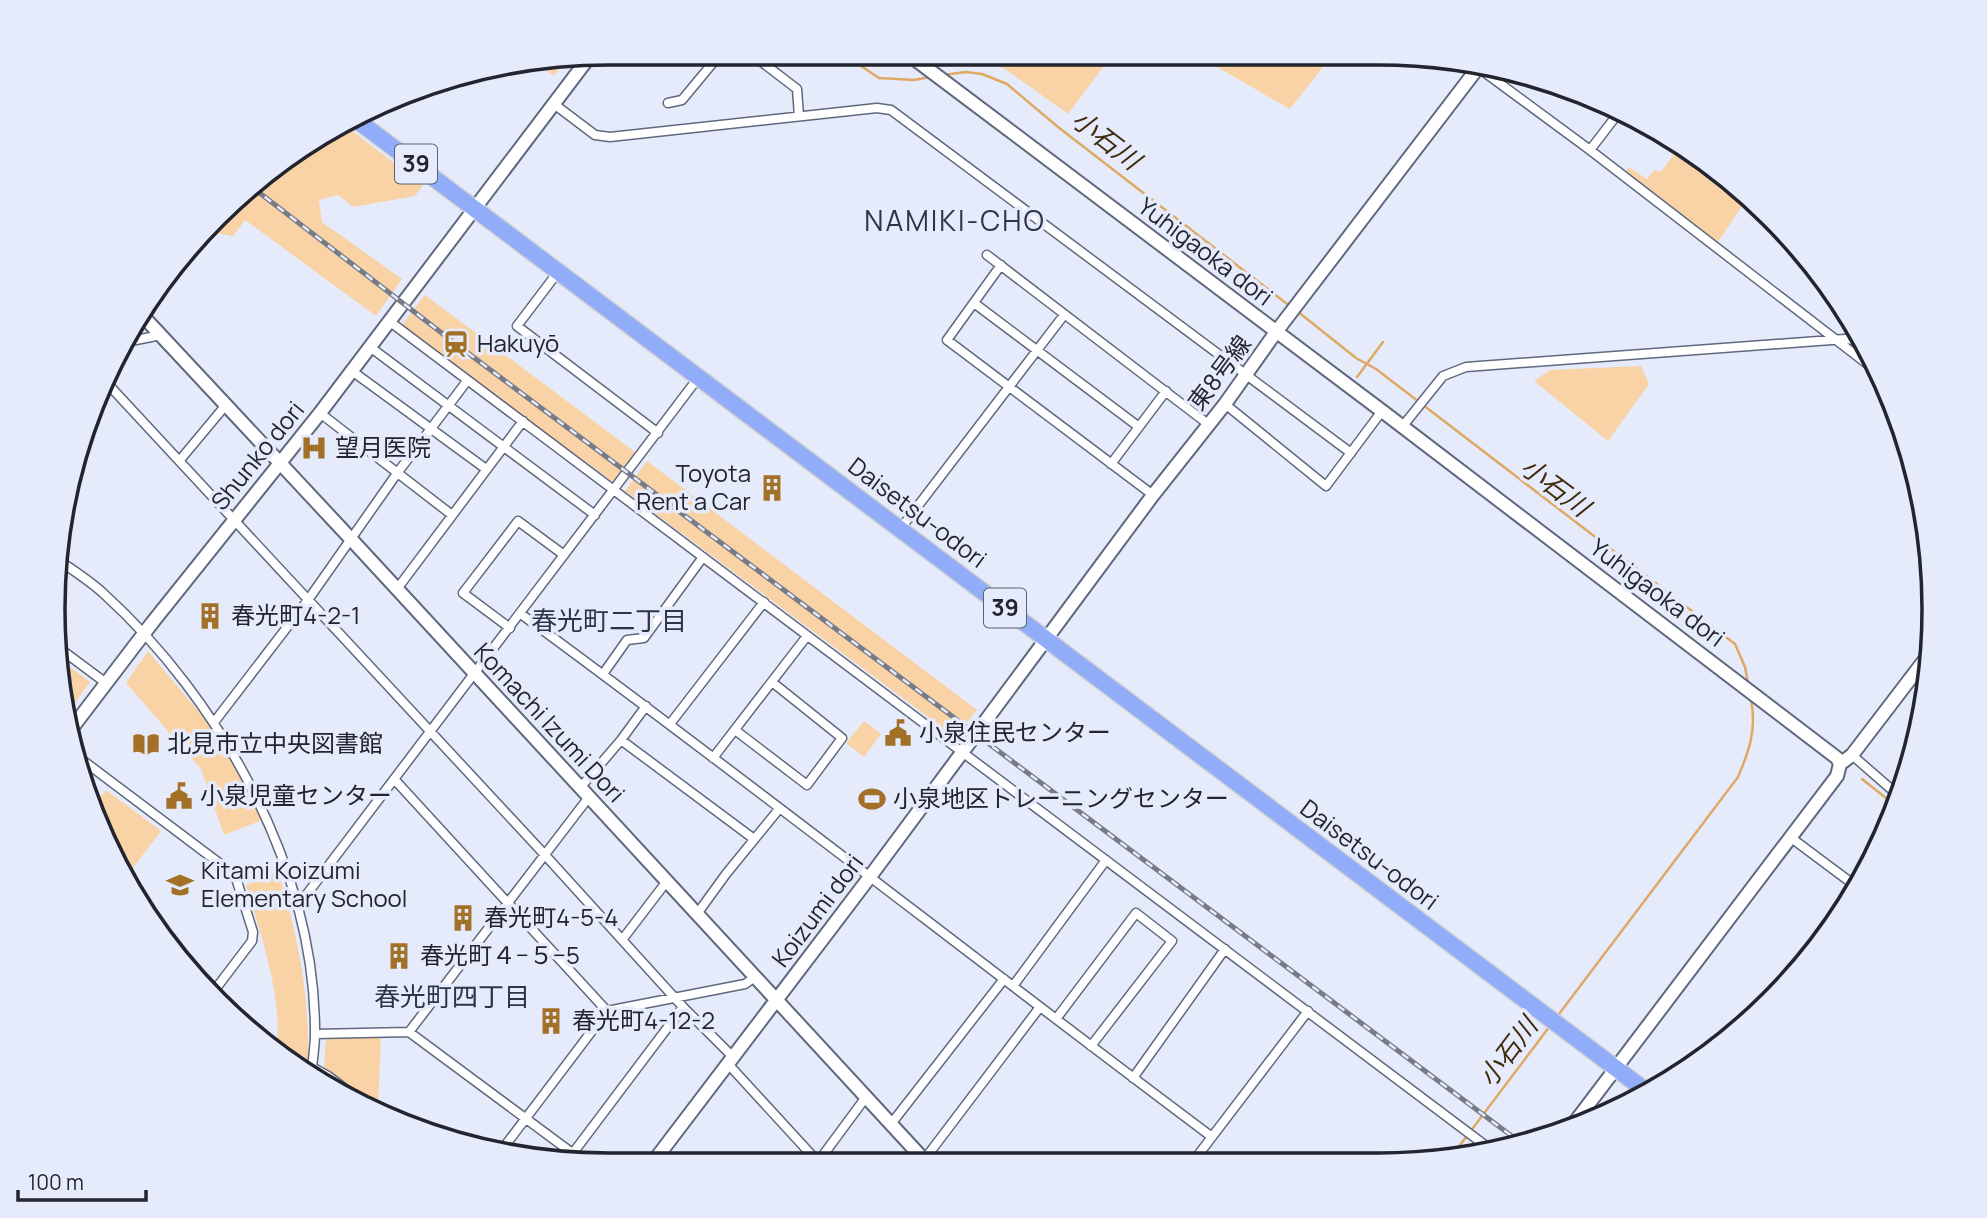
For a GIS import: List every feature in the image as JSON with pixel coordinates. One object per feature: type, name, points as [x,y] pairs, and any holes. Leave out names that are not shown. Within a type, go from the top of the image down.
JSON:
[{"type":"highway","name":"Daisetsu-odori","points":[[362,124],[1639,1086]]},
{"type":"street","points":[[668,103],[682,100],[711,65]]},
{"type":"street","points":[[766,65],[797,89],[799,117]]},
{"type":"street","name":"Yuhigaoka dori","points":[[923,65],[1833,753],[1840,764]]},
{"type":"street","name":"Shunko dori","points":[[77,722],[144,632],[320,413],[583,66]]},
{"type":"street","name":"東8号線","points":[[1046,640],[1471,73]]},
{"type":"street","points":[[1493,77],[1862,360]]},
{"type":"street","points":[[554,104],[595,135],[610,137],[877,108],[891,110],[1351,453]]},
{"type":"street","points":[[1590,150],[1614,119]]},
{"type":"street","points":[[987,255],[1208,424]]},
{"type":"street","points":[[1001,265],[947,340],[1153,495]]},
{"type":"street","points":[[558,272],[517,326],[658,433]]},
{"type":"street","points":[[974,303],[1139,427]]},
{"type":"street","points":[[901,528],[1064,315]]},
{"type":"street","name":"Komachi Izumi Dori","points":[[148,321],[918,1153]]},
{"type":"street","points":[[389,321],[1483,1143]]},
{"type":"street","points":[[137,339],[161,335]]},
{"type":"street","points":[[1402,427],[1443,376],[1466,366],[1851,341]]},
{"type":"street","points":[[370,347],[595,515]]},
{"type":"street","points":[[352,371],[486,469]]},
{"type":"street","points":[[296,902],[307,894],[698,378]]},
{"type":"street","points":[[215,721],[308,600],[350,538],[467,380]]},
{"type":"street","points":[[112,388],[676,998],[810,1153]]},
{"type":"street","points":[[1111,464],[1166,391]]},
{"type":"street","points":[[1225,404],[1326,486],[1382,411]]},
{"type":"street","points":[[180,460],[225,406]]},
{"type":"street","points":[[320,413],[452,514]]},
{"type":"street","points":[[397,589],[523,421]]},
{"type":"street","points":[[510,628],[463,593],[517,521],[564,555]]},
{"type":"street","points":[[603,674],[627,640],[644,638],[703,557]]},
{"type":"street","points":[[67,566],[101,591],[144,632],[215,721],[261,804],[296,902],[313,987],[315,1034],[312,1065]]},
{"type":"street","points":[[670,723],[764,602]]},
{"type":"street","points":[[521,614],[670,723],[869,878],[1212,1137]]},
{"type":"street","points":[[713,758],[807,636]]},
{"type":"street","name":"Koizumi dori","points":[[660,1153],[1046,640]]},
{"type":"street","points":[[67,654],[106,683]]},
{"type":"street","points":[[1581,1114],[1837,776],[1840,764],[1852,755],[1919,667]]},
{"type":"street","points":[[735,730],[807,785],[842,738],[772,682]]},
{"type":"street","points":[[409,1032],[545,855],[646,706]]},
{"type":"street","points":[[621,740],[754,839]]},
{"type":"street","points":[[1852,755],[1891,789]]},
{"type":"street","points":[[88,764],[235,876],[253,932],[252,941],[217,987]]},
{"type":"street","points":[[394,779],[607,1012]]},
{"type":"street","points":[[697,914],[779,809]]},
{"type":"street","points":[[1790,837],[1849,881]]},
{"type":"street","points":[[1013,986],[1106,860]]},
{"type":"street","points":[[622,940],[667,881]]},
{"type":"street","points":[[1056,1019],[1136,913],[1172,941],[1091,1046]]},
{"type":"street","points":[[1133,1078],[1225,949]]},
{"type":"street","points":[[507,1144],[607,1012],[746,984],[755,977]]},
{"type":"street","points":[[891,1124],[1004,979]]},
{"type":"street","points":[[574,1152],[683,1007]]},
{"type":"street","points":[[931,1153],[1040,1007]]},
{"type":"street","points":[[1200,1153],[1308,1011]]},
{"type":"street","points":[[315,1034],[409,1032],[526,1118],[563,1151]]},
{"type":"street","points":[[825,1153],[866,1097]]},
{"type":"shaded area","points":[[995,65],[1105,65],[1068,114],[1005,69]]},
{"type":"shaded area","points":[[1214,65],[1325,65],[1290,109]]},
{"type":"shaded area","points":[[561,67],[554,76],[543,69]]},
{"type":"shaded area","points":[[351,130],[423,185],[415,196],[353,207],[338,195],[319,200],[322,222],[402,279],[376,316],[245,220],[233,236],[216,233],[278,177]]},
{"type":"shaded area","points":[[1675,153],[1743,205],[1718,242],[1625,172],[1629,167],[1647,179],[1654,170],[1661,172]]},
{"type":"shaded area","points":[[425,295],[635,452],[613,482],[401,326]]},
{"type":"shaded area","points":[[1641,366],[1649,384],[1608,441],[1534,381],[1550,370]]},
{"type":"shaded area","points":[[647,461],[977,710],[955,737],[625,491]]},
{"type":"shaded area","points":[[148,651],[209,724],[257,802],[260,821],[224,835],[201,769],[126,683]]},
{"type":"shaded area","points":[[68,665],[90,682],[73,705]]},
{"type":"shaded area","points":[[864,721],[881,734],[864,757],[846,743]]},
{"type":"shaded area","points":[[106,790],[161,831],[132,870],[121,850],[99,799]]},
{"type":"shaded area","points":[[278,871],[302,970],[307,1062],[276,1040],[277,1014],[270,969],[246,885]]},
{"type":"shaded area","points":[[326,1038],[381,1038],[378,1102],[352,1088],[324,1067]]},
{"type":"waterway","name":"小石川","points":[[860,65],[879,78],[914,80],[930,77]]},
{"type":"waterway","name":"小石川","points":[[943,75],[966,72],[982,74],[1007,84],[1058,127],[1291,307]]},
{"type":"waterway","name":"小石川","points":[[1297,311],[1735,644],[1745,667],[1748,683]]},
{"type":"waterway","points":[[1357,377],[1383,342]]},
{"type":"waterway","name":"小石川","points":[[1556,1018],[1738,777],[1751,740],[1751,700]]},
{"type":"waterway","points":[[1862,779],[1887,799]]},
{"type":"waterway","name":"小石川","points":[[1458,1147],[1550,1026]]},
{"type":"railway","points":[[259,192],[456,344],[1512,1137]]},
{"type":"place","name":"Hakuyō","points":[[456,344]]},
{"type":"place","name":"望月医院","points":[[314,448]]},
{"type":"place","name":"Toyota Rent a Car","points":[[772,488]]},
{"type":"place","name":"春光町4-2-1","points":[[210,616]]},
{"type":"place","name":"小泉住民センター","points":[[898,733]]},
{"type":"place","name":"北見市立中央図書館","points":[[146,744]]},
{"type":"place","name":"小泉児童センター","points":[[179,796]]},
{"type":"place","name":"小泉地区トレーニングセンター","points":[[872,799]]},
{"type":"place","name":"Kitami Koizumi Elementary School","points":[[180,885]]},
{"type":"place","name":"春光町4-5-4","points":[[463,918]]},
{"type":"place","name":"春光町４−５−5","points":[[399,956]]},
{"type":"place","name":"春光町4-12-2","points":[[551,1021]]},
{"type":"district","name":"NAMIKI-CHO","points":[[955,221]]},
{"type":"district","name":"春光町二丁目","points":[[609,621]]},
{"type":"district","name":"春光町四丁目","points":[[452,997]]}]
